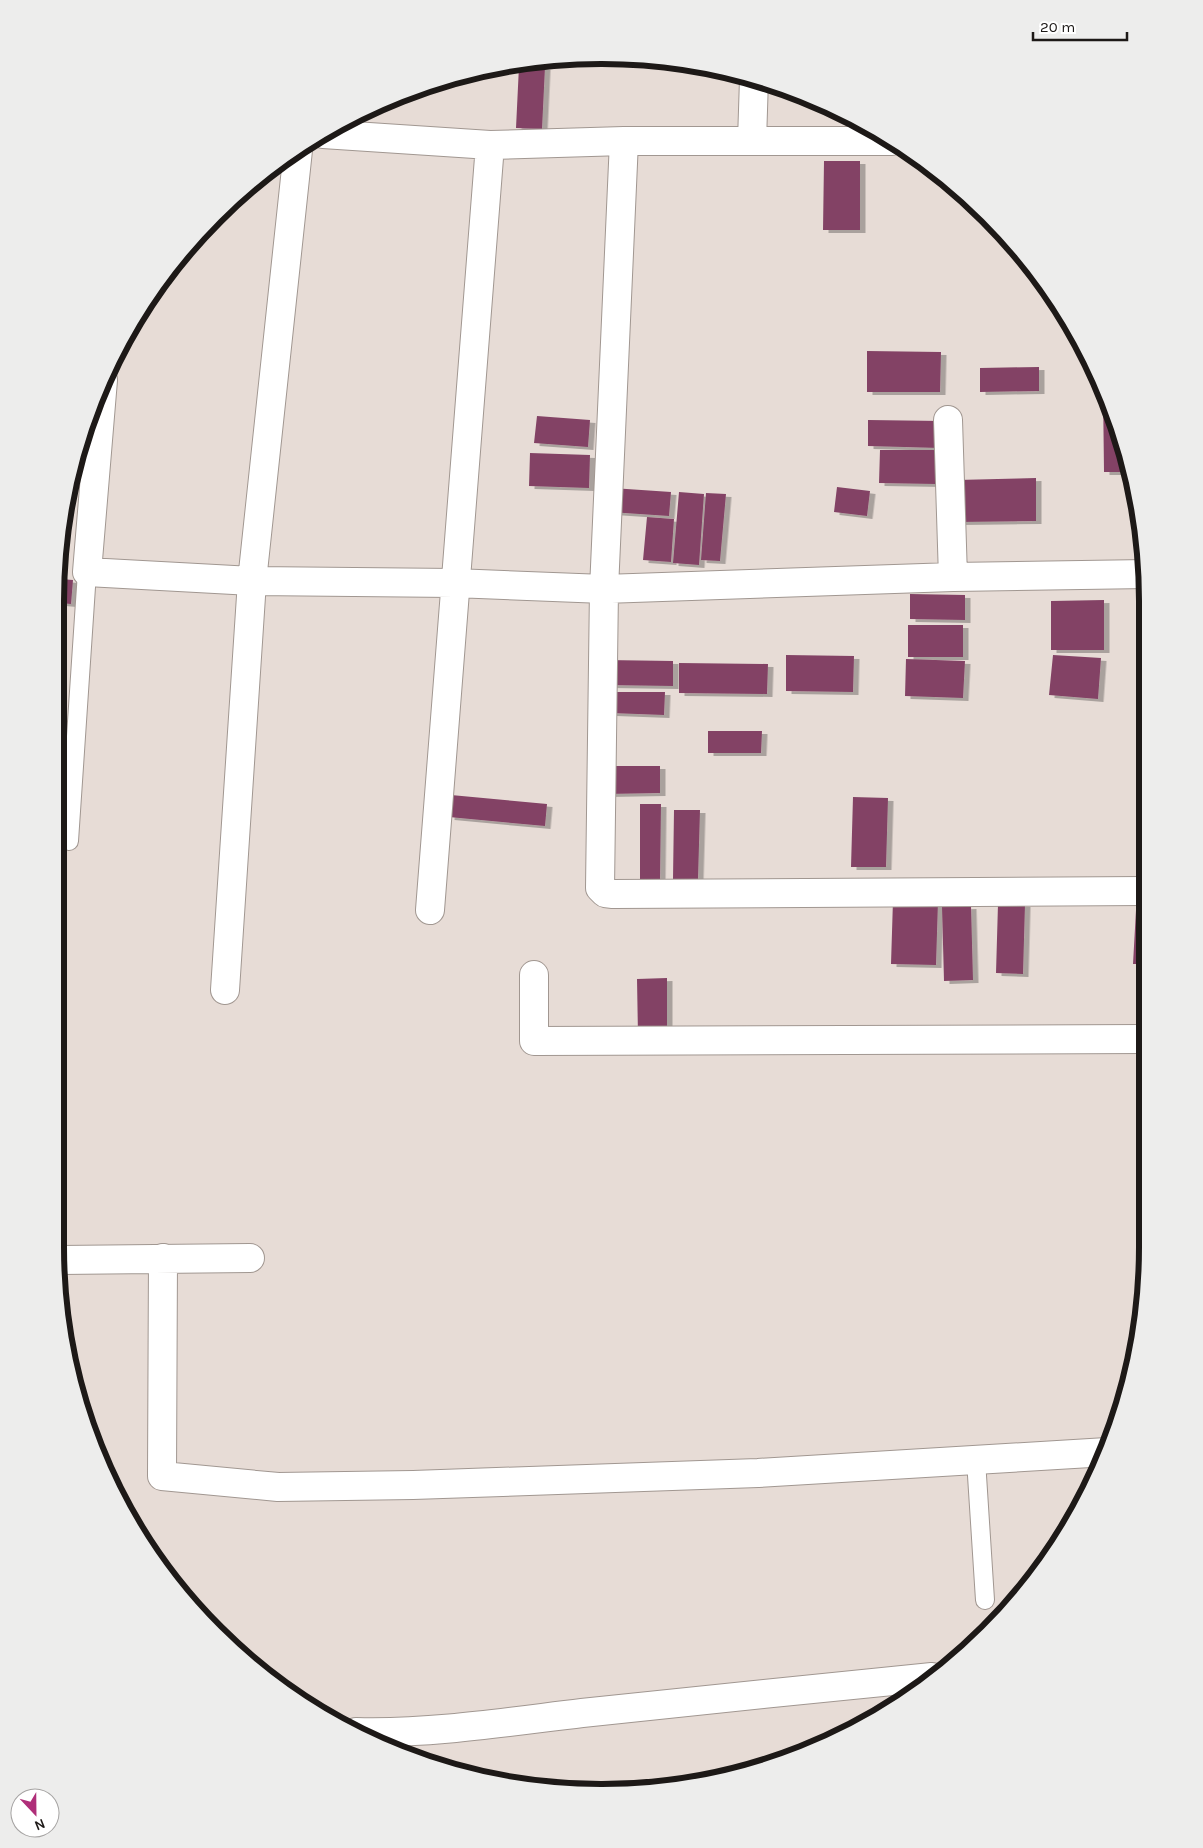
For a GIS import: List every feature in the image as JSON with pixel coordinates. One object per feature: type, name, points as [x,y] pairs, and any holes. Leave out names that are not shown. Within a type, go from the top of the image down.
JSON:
[{"type":"street","points":[[752,141],[754,86]]},
{"type":"street","points":[[335,135],[490,145],[624,141],[878,141]]},
{"type":"street","points":[[624,141],[604,589],[600,888],[605,893],[1139,891]]},
{"type":"street","points":[[430,910],[454,583],[490,145]]},
{"type":"street","points":[[225,990],[252,581],[297,158]]},
{"type":"street","points":[[101,407],[87,572],[252,581],[454,583],[604,589],[953,577],[1138,574]]},
{"type":"street","points":[[948,420],[953,577]]},
{"type":"street","points":[[534,975],[534,1041],[1139,1039]]},
{"type":"street","points":[[163,1258],[162,1476],[278,1487],[403,1485],[758,1473],[1098,1453]]},
{"type":"street","points":[[64,1260],[250,1258]]},
{"type":"street","points":[[372,1732],[404,1733],[445,1730],[583,1713],[922,1678]]},
{"type":"lane","points":[[69,841],[87,572]]},
{"type":"lane","points":[[976,1460],[986,1600]]},
{"type":"building","points":[[545,67],[542,129],[516,128],[519,70]]},
{"type":"building","points":[[824,161],[860,161],[860,230],[823,230]]},
{"type":"building","points":[[867,351],[941,352],[940,392],[867,392]]},
{"type":"building","points":[[1039,367],[1039,391],[980,392],[980,368]]},
{"type":"building","points":[[1103,409],[1123,472],[1104,472]]},
{"type":"building","points":[[537,416],[590,420],[588,447],[534,443]]},
{"type":"building","points":[[868,420],[942,421],[940,448],[868,446]]},
{"type":"building","points":[[880,450],[937,450],[936,484],[879,483]]},
{"type":"building","points":[[530,453],[590,455],[589,488],[529,486]]},
{"type":"building","points":[[1036,478],[1036,521],[957,522],[957,480]]},
{"type":"building","points":[[837,487],[870,491],[867,516],[834,512]]},
{"type":"building","points":[[612,488],[671,492],[669,516],[610,512]]},
{"type":"building","points":[[679,492],[704,494],[699,565],[673,563]]},
{"type":"building","points":[[706,493],[726,494],[720,561],[701,560]]},
{"type":"building","points":[[647,517],[674,519],[671,562],[643,560]]},
{"type":"building","points":[[65,579],[73,580],[71,604],[64,603]]},
{"type":"building","points":[[910,594],[965,595],[965,620],[910,619]]},
{"type":"building","points":[[1104,600],[1104,650],[1051,650],[1051,601]]},
{"type":"building","points":[[908,625],[963,625],[963,657],[908,657]]},
{"type":"building","points":[[786,655],[854,656],[853,692],[786,691]]},
{"type":"building","points":[[1053,655],[1101,658],[1098,699],[1049,695]]},
{"type":"building","points":[[906,659],[965,661],[963,698],[905,696]]},
{"type":"building","points":[[606,660],[673,661],[673,686],[605,685]]},
{"type":"building","points":[[679,663],[768,664],[767,694],[679,693]]},
{"type":"building","points":[[611,692],[665,692],[664,715],[611,713]]},
{"type":"building","points":[[708,731],[762,731],[761,753],[708,753]]},
{"type":"building","points":[[605,766],[660,766],[660,793],[605,794]]},
{"type":"building","points":[[451,795],[547,804],[545,826],[449,817]]},
{"type":"building","points":[[853,797],[888,798],[886,867],[851,867]]},
{"type":"building","points":[[640,804],[661,804],[660,881],[640,881]]},
{"type":"building","points":[[674,810],[700,810],[698,879],[673,879]]},
{"type":"building","points":[[893,900],[938,901],[936,965],[891,964]]},
{"type":"building","points":[[998,904],[1025,904],[1023,974],[996,973]]},
{"type":"building","points":[[971,906],[973,980],[944,981],[942,907]]},
{"type":"building","points":[[1136,910],[1139,910],[1139,964],[1133,964]]},
{"type":"building","points":[[667,978],[667,1035],[638,1036],[637,979]]}]
